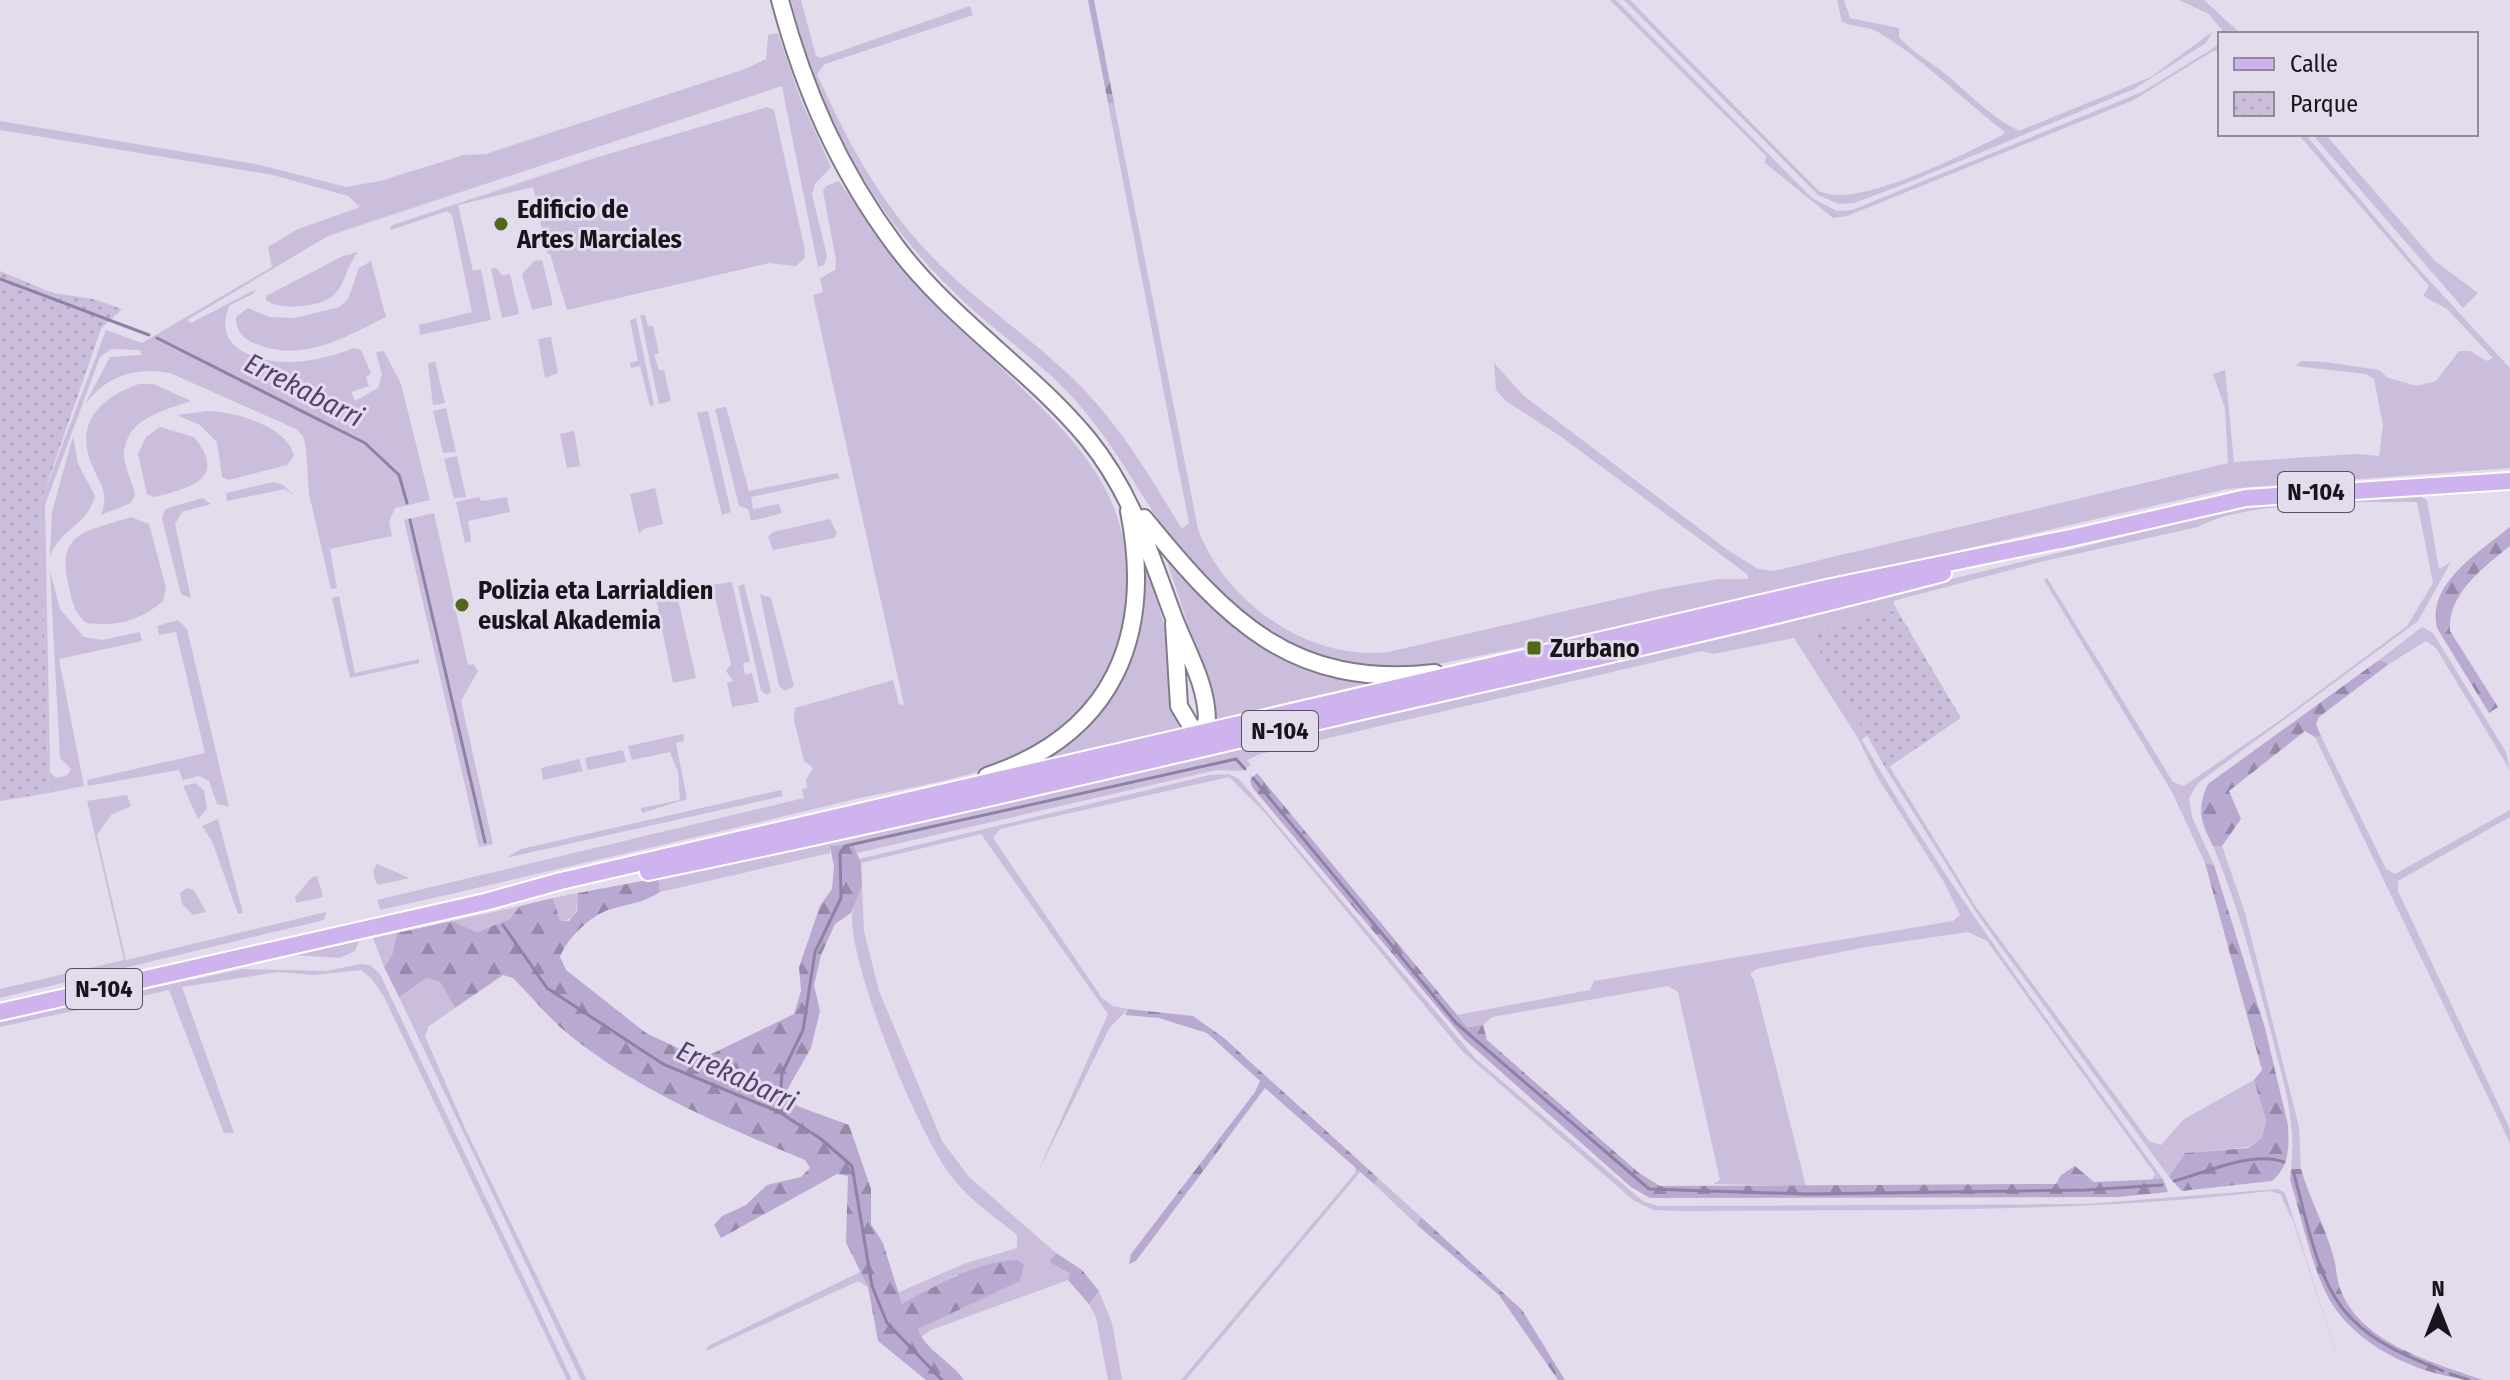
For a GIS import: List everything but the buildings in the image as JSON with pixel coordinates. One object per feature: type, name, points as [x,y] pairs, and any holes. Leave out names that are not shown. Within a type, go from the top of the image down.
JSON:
[{"type":"main road","points":[[780,0],[804,83],[820,120],[844,168],[897,248],[1086,437],[1125,494],[1225,611],[1277,646],[1346,671],[1382,677],[1500,665]]},
{"type":"main road","name":"N-104","points":[[485,902],[561,881],[1831,587],[2246,498],[2510,481]]},
{"type":"main road","points":[[1125,494],[1148,541],[1207,705],[1202,733],[1190,744],[1158,759]]},
{"type":"main road","points":[[938,793],[1039,755],[1064,738],[1105,694],[1119,669],[1134,617],[1136,564],[1125,494]]},
{"type":"main road","name":"N-104","points":[[0,1012],[485,902],[832,834],[1749,622],[2070,538]]},
{"type":"main road","points":[[1174,618],[1179,706],[1192,728],[1202,733],[1236,736],[1303,725]]},
{"type":"green space","points":[[791,0],[801,0],[816,56],[821,58],[970,6],[973,15],[825,64],[817,74],[862,164],[904,225],[940,265],[1047,355],[1088,394],[1127,442],[1182,529],[1189,523],[1108,103],[1114,103],[1198,529],[1210,555],[1249,602],[1273,621],[1329,647],[1358,653],[1388,652],[1661,589],[1719,579],[1748,579],[1747,574],[1560,436],[1506,401],[1496,390],[1494,363],[1524,396],[1729,551],[1758,569],[1774,571],[2228,463],[2225,408],[2213,374],[2225,370],[2234,462],[2357,454],[2379,456],[2383,425],[2374,379],[2366,374],[2295,366],[2302,361],[2325,362],[2379,370],[2388,378],[2417,386],[2436,381],[2459,351],[2470,351],[2487,361],[2493,358],[2447,309],[2423,296],[2429,286],[2300,136],[2307,136],[2417,267],[2510,368],[2510,468],[2227,489],[1633,625],[1428,666],[1361,665],[1331,659],[1301,649],[1274,635],[1222,597],[1181,553],[1108,442],[1075,400],[962,300],[930,267],[876,199],[854,163],[818,86]]},
{"type":"green space","points":[[1088,0],[1094,0],[1114,103],[1108,103]]},
{"type":"green space","points":[[1610,0],[1616,0],[1812,198],[1837,211],[1852,210],[2142,92],[2218,45],[2218,51],[2213,51],[2132,101],[1847,216],[1833,218],[1765,163],[1766,156]]},
{"type":"green space","points":[[1624,0],[1630,0],[1819,191],[1836,195],[1883,187],[1910,177],[2003,135],[2004,131],[1895,43],[1874,30],[1842,22],[1837,0],[1844,0],[1850,18],[1899,28],[1899,37],[1909,47],[2019,131],[2151,77],[2212,32],[2206,43],[2134,89],[1902,185],[1854,203],[1839,204],[1818,195]]},
{"type":"green space","points":[[2179,0],[2204,0],[2239,32],[2223,32],[2209,14]]},
{"type":"green space","points":[[778,33],[800,98],[831,167],[815,184],[812,194],[827,256],[824,265],[818,267],[782,86],[328,236],[187,320],[191,323],[256,289],[253,294],[230,305],[225,321],[227,335],[234,345],[259,358],[290,362],[318,359],[354,348],[361,350],[371,373],[366,377],[369,386],[351,392],[355,401],[378,388],[382,375],[376,352],[384,351],[401,384],[430,500],[395,508],[389,522],[392,536],[330,549],[337,588],[331,589],[309,494],[306,448],[303,436],[296,429],[170,373],[157,371],[123,375],[103,386],[85,404],[110,357],[141,355],[140,350],[111,349],[100,357],[45,505],[50,772],[56,778],[68,775],[71,769],[60,758],[50,571],[60,609],[84,637],[102,640],[140,632],[142,641],[59,659],[84,786],[49,793],[40,504],[106,330],[142,343],[272,267],[268,247],[298,229],[360,207],[348,196],[273,175],[0,130],[0,121],[260,165],[346,187],[380,181],[464,155],[486,154],[745,69],[766,59],[768,35]]},
{"type":"green space","points":[[767,107],[774,110],[804,246],[805,257],[796,266],[769,263],[567,310],[550,254],[547,254],[533,187],[458,205],[473,271],[481,269],[491,320],[420,335],[419,325],[472,312],[452,215],[447,211],[391,230],[390,226],[598,157]]},
{"type":"green space","points":[[2314,136],[2327,136],[2435,261],[2478,293],[2463,308]]},
{"type":"green space","points":[[839,181],[911,273],[1069,437],[1106,490],[1119,522],[1126,556],[1128,591],[1125,625],[1115,658],[1100,689],[1079,716],[1052,739],[1030,752],[981,771],[380,910],[377,900],[804,798],[802,789],[807,788],[806,780],[813,768],[804,761],[794,720],[795,708],[893,680],[899,704],[904,705],[813,295],[823,292],[820,278],[835,270],[836,260],[823,191],[826,186]]},
{"type":"green space","points":[[358,252],[340,287],[327,300],[310,305],[280,306],[266,300],[266,296],[343,256]]},
{"type":"green space","points":[[542,260],[553,305],[532,310],[522,274],[534,261]]},
{"type":"green space","points":[[371,261],[386,317],[324,345],[291,351],[251,342],[239,331],[236,317],[248,308],[269,317],[294,318],[339,307],[348,299],[359,268]]},
{"type":"green space","points":[[496,268],[502,275],[510,274],[519,314],[502,318],[491,269]]},
{"type":"green space","points":[[0,271],[53,293],[93,299],[122,309],[101,329],[40,504],[49,793],[0,801]]},
{"type":"green space","points":[[640,315],[645,315],[648,326],[653,326],[659,353],[654,355],[659,370],[664,370],[671,401],[659,404]]},
{"type":"green space","points":[[636,318],[654,405],[650,406],[640,366],[631,368],[630,363],[638,361],[630,320]]},
{"type":"green space","points":[[551,337],[558,373],[545,378],[538,339]]},
{"type":"green space","points":[[435,361],[445,403],[433,405],[428,364]]},
{"type":"green space","points":[[139,384],[154,384],[191,401],[149,417],[132,431],[124,457],[135,495],[131,503],[101,515],[103,492],[89,457],[87,431],[97,410],[116,395]]},
{"type":"green space","points":[[726,407],[749,491],[837,473],[840,478],[751,497],[753,509],[779,504],[782,513],[751,521],[748,509],[739,506],[715,409]]},
{"type":"green space","points":[[446,408],[456,452],[443,453],[433,411]]},
{"type":"green space","points":[[208,411],[232,414],[271,429],[290,445],[294,456],[287,465],[229,480],[222,477],[217,442],[200,425],[177,415]]},
{"type":"green space","points":[[708,411],[731,512],[722,515],[697,413]]},
{"type":"green space","points":[[160,427],[194,437],[207,463],[206,473],[200,480],[180,490],[154,497],[147,494],[138,454],[146,437]]},
{"type":"green space","points":[[574,431],[580,466],[567,468],[560,434]]},
{"type":"green space","points":[[73,436],[78,464],[95,496],[86,515],[61,538],[50,556],[52,512]]},
{"type":"green space","points":[[457,456],[466,497],[454,498],[444,459]]},
{"type":"green space","points":[[273,482],[283,485],[294,495],[285,489],[227,501],[226,493]]},
{"type":"green space","points":[[655,488],[663,524],[643,529],[639,534],[630,494]]},
{"type":"green space","points":[[2419,496],[2427,500],[2439,569],[2451,562],[2418,621],[2198,783],[2189,798],[2192,817],[2214,865],[2205,863],[2172,792],[2044,580],[2047,578],[2173,782],[2184,786],[2279,721],[2407,626],[2433,583],[2417,502],[2304,504],[2245,512],[2198,527],[2044,561],[1893,601],[1897,610],[1810,634],[1867,735],[1862,740],[1896,797],[2007,963],[2163,1179],[2151,1182],[2155,1174],[1987,941],[1968,932],[1866,947],[1756,969],[1750,974],[1806,1186],[1713,1184],[1720,1180],[1678,992],[1668,986],[1492,1017],[1483,1025],[1467,1027],[1457,1015],[1590,990],[1594,981],[1953,921],[1960,915],[1944,882],[1878,778],[1856,735],[1794,638],[1713,654],[1702,651],[1260,754],[1247,760],[1251,765],[1242,771],[1217,770],[857,853],[853,844],[830,846],[830,853],[660,892],[658,878],[777,854],[1623,660],[2240,508]]},
{"type":"green space","points":[[479,497],[481,501],[507,497],[510,512],[468,521],[471,541],[465,543],[456,502]]},
{"type":"green space","points":[[202,498],[211,504],[182,512],[175,524],[191,598],[182,595],[179,587],[162,519],[165,509]]},
{"type":"green space","points":[[434,513],[468,665],[473,664],[478,671],[461,701],[493,844],[479,847],[404,520]]},
{"type":"green space","points":[[131,517],[149,524],[166,588],[163,601],[127,621],[86,623],[72,600],[66,566],[67,552],[80,535]]},
{"type":"green space","points":[[830,519],[837,534],[834,538],[773,550],[768,537],[773,532]]},
{"type":"green space","points":[[2510,527],[2510,546],[2469,582],[2454,605],[2451,618],[2450,631],[2498,707],[2489,713],[2437,628],[2436,612],[2447,583],[2458,570]]},
{"type":"green space","points":[[1141,550],[1165,627],[1173,704],[1180,731],[1041,762],[1089,719],[1116,684],[1126,664],[1140,624]]},
{"type":"green space","points":[[1164,552],[1218,613],[1277,653],[1385,683],[1216,722],[1212,698]]},
{"type":"green space","points":[[732,582],[750,662],[743,663],[745,675],[752,673],[759,702],[732,707],[727,683],[733,681],[726,671],[731,664],[712,585]]},
{"type":"green space","points":[[744,584],[771,691],[767,695],[761,691],[738,586]]},
{"type":"green space","points":[[760,594],[771,598],[794,686],[785,691],[779,686]]},
{"type":"green space","points":[[677,595],[696,678],[673,683],[656,599]]},
{"type":"green space","points":[[339,596],[355,673],[419,659],[419,663],[350,678],[332,598]]},
{"type":"green space","points":[[1897,610],[1961,718],[1886,769],[1810,634]]},
{"type":"green space","points":[[178,620],[187,629],[229,807],[217,804],[209,781],[199,776],[183,780],[179,770],[88,786],[87,780],[205,753],[176,632],[159,635],[157,626]]},
{"type":"green space","points":[[2422,627],[2433,633],[2506,752],[2510,770],[2436,648],[2426,641],[2389,664],[2379,660]]},
{"type":"green space","points":[[2379,660],[2389,664],[2319,717],[2316,724],[2321,736],[2315,737],[2305,731],[2229,791],[2241,819],[2222,846],[2213,846],[2205,830],[2201,809],[2208,784]]},
{"type":"green space","points":[[683,734],[684,741],[676,743],[687,799],[642,813],[641,808],[680,800],[678,772],[670,752],[632,760],[628,746]]},
{"type":"green space","points":[[2321,736],[2386,869],[2395,874],[2510,810],[2510,817],[2398,881],[2398,891],[2510,1129],[2510,1143],[2315,737]]},
{"type":"green space","points":[[623,750],[626,762],[588,770],[585,758]]},
{"type":"green space","points":[[579,759],[583,771],[543,780],[541,768]]},
{"type":"green space","points":[[1890,767],[1976,907],[2149,1141],[2161,1145],[2184,1119],[2254,1080],[2266,1120],[2262,1138],[2248,1147],[2185,1153],[2169,1177],[1980,918],[1886,769]]},
{"type":"green space","points":[[1257,773],[1467,1027],[1483,1025],[1487,1040],[1639,1173],[1660,1186],[2056,1184],[2061,1175],[2075,1166],[2094,1182],[2163,1179],[2168,1192],[2118,1197],[1650,1198],[1631,1187],[1464,1039],[1252,787],[1250,780]]},
{"type":"green space","points":[[1229,774],[1239,779],[1475,1058],[1644,1202],[1659,1206],[2086,1204],[2278,1189],[2285,1193],[2345,1380],[2293,1221],[2280,1194],[2270,1191],[2123,1204],[1976,1209],[1682,1211],[1653,1210],[1633,1200],[1463,1052],[1265,813],[1229,777],[1000,829],[993,838],[1102,998],[1113,1006],[1128,1009],[1110,1027],[1037,1174],[1108,1014],[981,834],[861,863],[859,859],[1210,775]]},
{"type":"green space","points":[[196,783],[204,791],[207,809],[198,819],[183,786]]},
{"type":"green space","points":[[781,790],[783,796],[506,858],[521,849]]},
{"type":"green space","points":[[127,795],[131,806],[111,815],[97,835],[126,960],[326,912],[324,920],[0,998],[0,989],[124,960],[87,801]]},
{"type":"green space","points":[[218,819],[243,913],[238,914],[212,841],[202,826]]},
{"type":"green space","points":[[853,844],[861,863],[862,887],[851,913],[835,924],[821,955],[814,985],[820,1011],[811,1048],[787,1090],[797,1106],[849,1125],[871,1189],[871,1224],[883,1243],[902,1304],[944,1282],[987,1265],[1018,1260],[1024,1265],[1020,1281],[918,1329],[926,1343],[964,1380],[926,1380],[878,1341],[868,1287],[846,1242],[848,1176],[837,1174],[721,1238],[714,1225],[722,1216],[746,1205],[767,1185],[801,1177],[810,1168],[805,1160],[677,1103],[616,1068],[560,1027],[513,978],[503,975],[455,1008],[440,982],[426,978],[399,997],[384,967],[392,955],[397,933],[452,921],[477,932],[510,919],[520,906],[553,898],[560,921],[569,921],[577,911],[578,893],[658,878],[660,892],[596,916],[574,935],[560,957],[566,970],[646,1033],[701,1059],[794,1014],[801,991],[799,967],[820,906],[832,889],[834,866],[830,846]]},
{"type":"green space","points":[[2213,846],[2222,846],[2245,913],[2299,1127],[2301,1169],[2291,1169],[2292,1133],[2284,1081],[2245,936]]},
{"type":"green space","points":[[2205,863],[2214,865],[2265,1028],[2288,1125],[2288,1149],[2282,1169],[2272,1181],[2182,1191],[2169,1177],[2185,1153],[2248,1148],[2262,1138],[2266,1120],[2254,1080],[2262,1070]]},
{"type":"green space","points":[[377,864],[410,878],[377,885],[373,871]]},
{"type":"green space","points":[[317,876],[323,897],[296,903],[295,897],[311,878]]},
{"type":"green space","points":[[862,887],[864,931],[879,991],[942,1141],[969,1177],[1056,1253],[1049,1262],[1071,1275],[1068,1280],[931,1330],[920,1338],[917,1329],[1020,1281],[956,1275],[902,1305],[897,1293],[966,1263],[1017,1248],[1017,1235],[964,1191],[949,1173],[904,1086],[874,1009],[855,941],[852,913]]},
{"type":"green space","points":[[187,888],[194,890],[206,912],[193,915],[182,904],[180,893]]},
{"type":"green space","points":[[578,893],[573,916],[560,922],[553,898]]},
{"type":"green space","points":[[520,906],[510,919],[477,932],[452,921]]},
{"type":"green space","points":[[397,933],[392,955],[384,967],[373,938]]},
{"type":"green space","points":[[359,941],[355,951],[340,958],[291,955]]},
{"type":"green space","points":[[370,965],[380,974],[572,1380],[567,1380],[384,997],[372,979],[361,970],[313,975],[278,972],[182,987],[234,1133],[224,1133],[169,990],[0,1027],[0,1021],[242,969],[327,971]]},
{"type":"green space","points":[[425,978],[440,982],[455,1008],[429,1026],[425,1036],[465,1128],[587,1380],[581,1380],[399,997]]},
{"type":"green space","points":[[1128,1009],[1193,1016],[1224,1038],[1378,1178],[1374,1184],[1265,1088],[1136,1261],[1129,1264],[1131,1254],[1255,1092],[1260,1081],[1207,1033],[1159,1018],[1125,1015]]},
{"type":"green space","points":[[1356,1166],[1361,1171],[1186,1380],[1181,1380],[1355,1173]]},
{"type":"green space","points":[[2291,1169],[2301,1169],[2330,1244],[2339,1287],[2351,1309],[2365,1325],[2402,1349],[2483,1380],[2439,1374],[2395,1358],[2374,1346],[2340,1315],[2316,1269],[2290,1180]]},
{"type":"green space","points":[[1378,1178],[1421,1217],[1417,1225],[1374,1184]]},
{"type":"green space","points":[[1421,1217],[1522,1310],[1565,1380],[1558,1380],[1499,1295],[1417,1225]]},
{"type":"green space","points":[[1056,1253],[1082,1270],[1099,1291],[1089,1304],[1068,1280],[1070,1274],[1049,1262]]},
{"type":"green space","points":[[862,1271],[868,1287],[858,1281],[706,1351],[708,1346]]},
{"type":"green space","points":[[1099,1291],[1112,1323],[1122,1380],[1108,1380],[1096,1317],[1089,1304]]},
{"type":"waterway","name":"Errekabarri","points":[[0,279],[149,335]]},
{"type":"waterway","name":"Errekabarri","points":[[157,338],[365,443],[399,475],[407,503]]},
{"type":"waterway","name":"Errekabarri","points":[[410,520],[485,842]]},
{"type":"waterway","points":[[779,1112],[782,1073],[803,1030],[815,952],[841,898],[840,853],[845,846],[1236,759],[1245,769]]},
{"type":"waterway","points":[[1253,778],[1456,1023],[1649,1189],[1807,1194],[2086,1190],[2162,1185]]},
{"type":"waterway","name":"Errekabarri","points":[[503,925],[547,988],[663,1064],[779,1112],[821,1139],[852,1166],[872,1286],[887,1323],[942,1380]]},
{"type":"waterway","points":[[2174,1181],[2244,1161],[2272,1159],[2284,1162]]},
{"type":"waterway","points":[[2293,1171],[2314,1250],[2340,1305],[2361,1328],[2383,1343],[2443,1371]]},
{"type":"waterway","points":[[2450,1374],[2469,1380]]},
{"type":"place","name":"Edificio de Artes Marciales","points":[[501,224]]},
{"type":"place","name":"Polizia eta Larrialdien euskal Akademia","points":[[462,605]]},
{"type":"place","name":"Zurbano","points":[[1534,648]]}]
